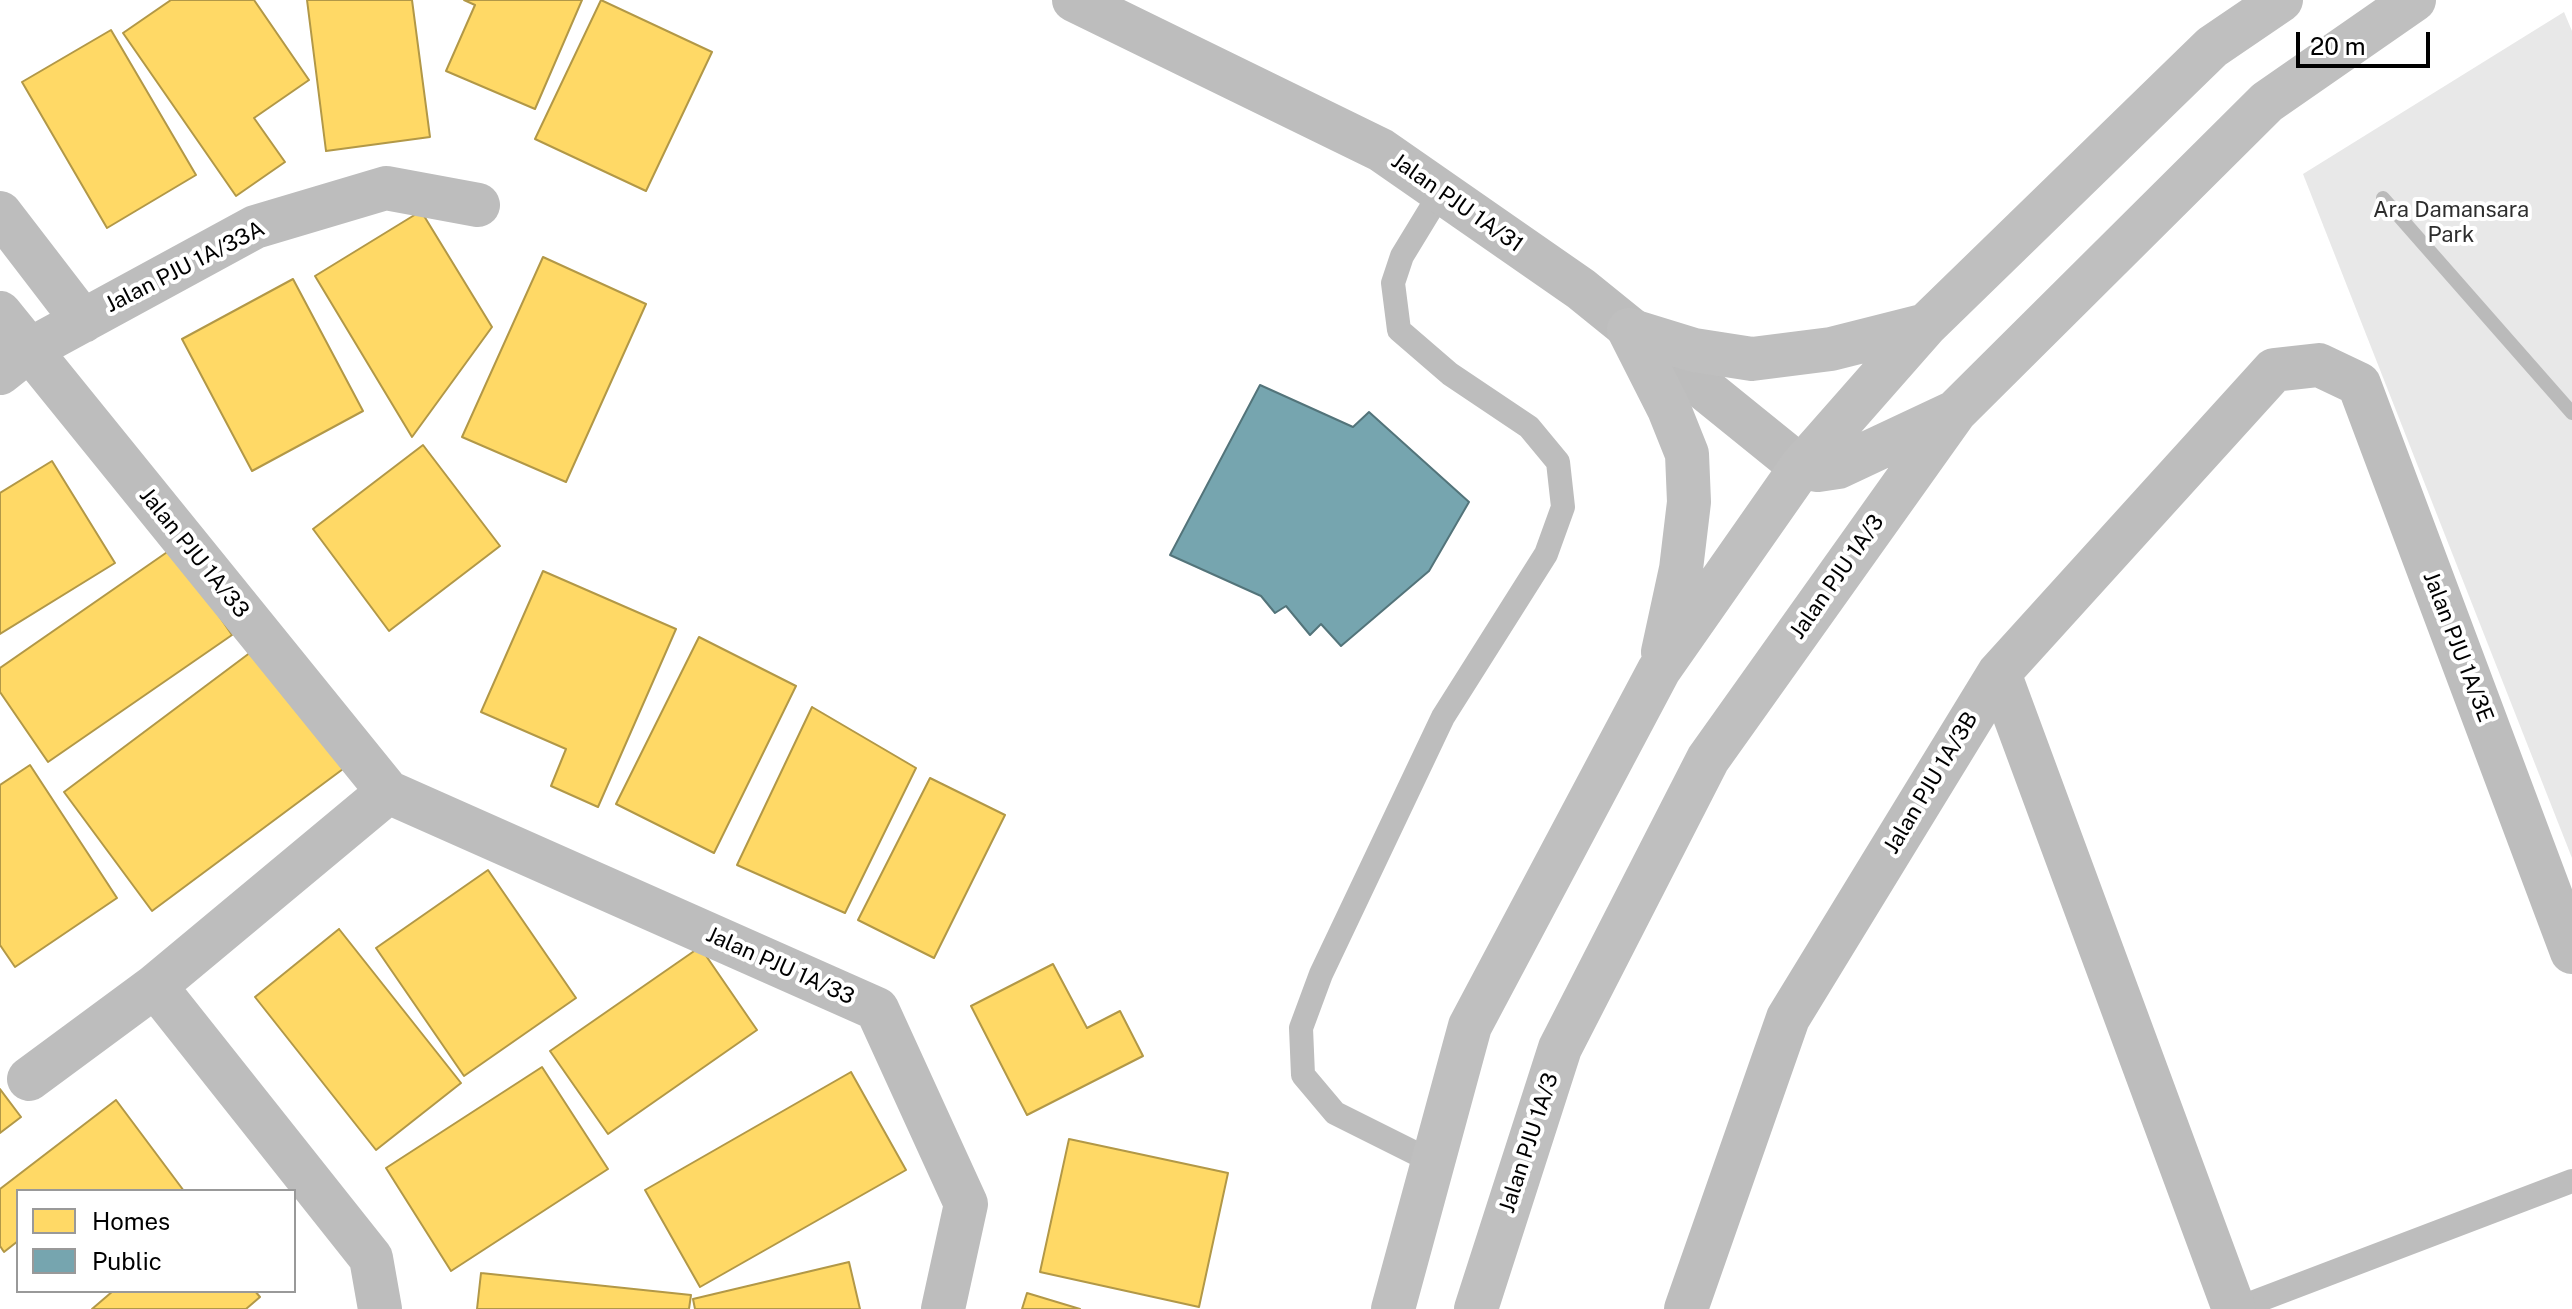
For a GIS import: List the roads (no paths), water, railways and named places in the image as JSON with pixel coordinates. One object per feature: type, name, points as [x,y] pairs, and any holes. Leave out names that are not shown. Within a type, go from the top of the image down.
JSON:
[{"type":"street","name":"Jalan PJU 1A/31","points":[[1074,0],[1381,150],[1581,289],[1801,467]]},
{"type":"street","points":[[1393,1309],[1470,1026],[1659,670],[1801,467],[1926,325],[2212,47],[2281,0]]},
{"type":"street","name":"Jalan PJU 1A/3","points":[[1476,1309],[1560,1048],[1708,759],[1955,412],[2267,102],[2414,0]]},
{"type":"street","name":"Jalan PJU 1A/33A","points":[[15,362],[255,227],[386,188],[478,205]]},
{"type":"street","points":[[0,213],[83,321]]},
{"type":"street","name":"Jalan PJU 1A/33","points":[[0,313],[15,362],[388,792],[877,1009],[966,1204],[943,1309]]},
{"type":"street","points":[[1629,330],[1694,350],[1752,359],[1831,349],[1926,325]]},
{"type":"street","points":[[1629,330],[1669,409],[1687,454],[1689,502],[1682,556],[1659,670]]},
{"type":"street","name":"Jalan PJU 1A/3B","points":[[1686,1309],[1788,1018],[1999,673],[2274,370],[2319,365]]},
{"type":"street","name":"Jalan PJU 1A/3E","points":[[2319,365],[2359,384],[2572,952]]},
{"type":"street","points":[[1801,467],[1818,470],[1838,467],[1955,412]]},
{"type":"street","points":[[1999,673],[2235,1309]]},
{"type":"street","points":[[29,1079],[155,986],[388,792]]},
{"type":"street","points":[[155,986],[371,1258],[380,1309]]},
{"type":"lane","points":[[1433,1162],[1335,1113],[1303,1075],[1301,1028],[1321,974],[1443,717],[1546,554],[1563,507],[1558,462],[1529,427],[1450,374],[1399,330],[1393,283],[1402,256],[1441,192]]},
{"type":"lane","points":[[2235,1309],[2572,1181]]},
{"type":"waterway","points":[[2383,198],[2572,413]]},
{"type":"park label","name":"Ara Damansara Park","points":[[2451,222]]}]
